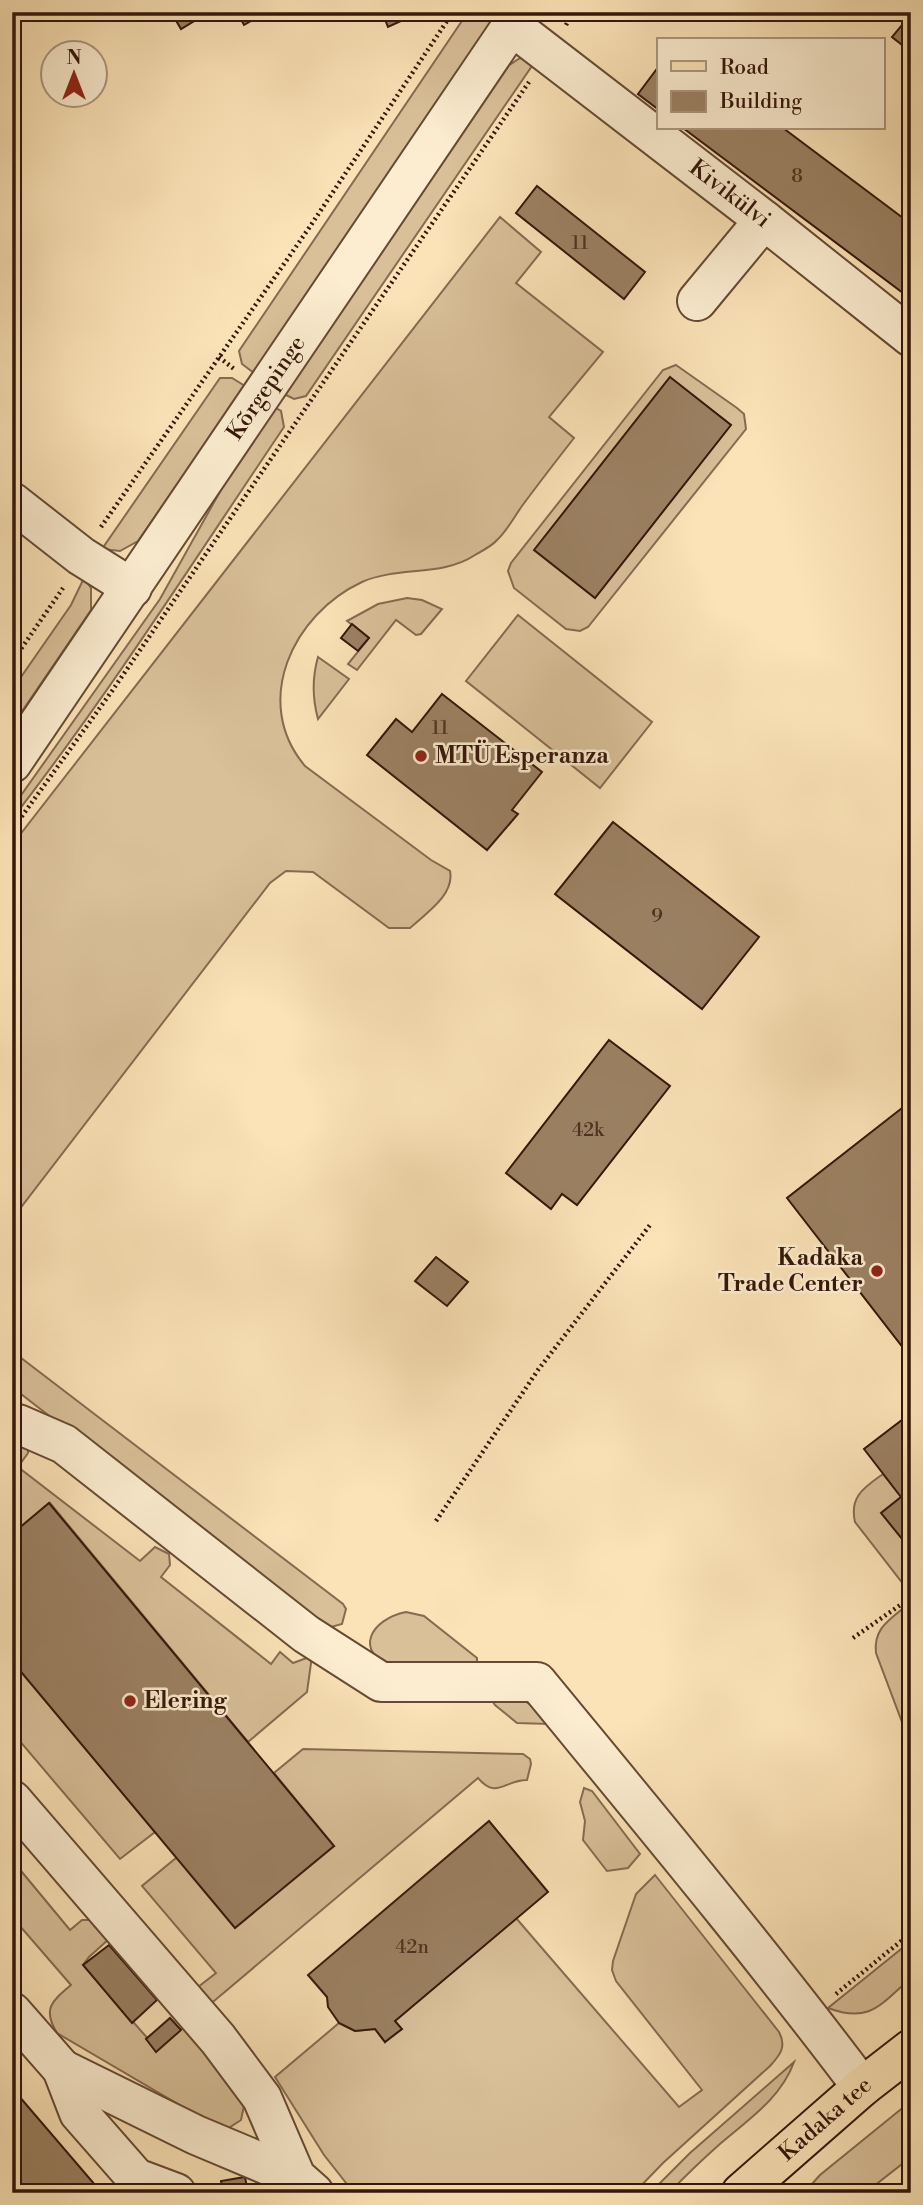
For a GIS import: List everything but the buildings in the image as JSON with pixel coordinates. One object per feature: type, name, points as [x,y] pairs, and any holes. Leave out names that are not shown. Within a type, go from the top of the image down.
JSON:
[{"type":"main road","name":"Kadaka tee","points":[[741,2193],[862,2087],[911,2049]]},
{"type":"street","name":"Kivikülvi","points":[[516,19],[548,54],[911,337]]},
{"type":"street","name":"Kõrgepinge","points":[[12,763],[516,19]]},
{"type":"street","points":[[697,301],[764,220]]},
{"type":"street","points":[[12,502],[81,556],[132,588]]},
{"type":"street","points":[[12,1426],[18,1424],[64,1444],[306,1634],[381,1682],[537,1682],[700,1881],[862,2087]]},
{"type":"street","points":[[12,1800],[218,2039],[262,2098],[305,2185]]},
{"type":"street","points":[[12,2012],[62,2069],[79,2113],[136,2178],[175,2191],[195,2135]]},
{"type":"street","points":[[62,2069],[195,2135],[305,2185]]},
{"type":"path","points":[[12,663],[51,608],[81,556],[309,228],[453,12]]},
{"type":"path","points":[[12,830],[112,691],[548,54],[573,12]]},
{"type":"path","points":[[436,1521],[538,1370],[650,1225]]},
{"type":"path","points":[[853,1638],[906,1601],[911,1605]]},
{"type":"path","points":[[831,1998],[911,1933]]},
{"type":"shaded area","points":[[468,12],[499,12],[254,373],[242,364],[239,351]]},
{"type":"shaded area","points":[[520,58],[536,60],[306,396],[294,399],[284,394],[508,66]]},
{"type":"shaded area","points":[[500,217],[541,252],[516,283],[603,352],[549,417],[574,438],[504,532],[490,546],[462,562],[376,577],[338,596],[316,615],[299,637],[287,662],[281,688],[281,715],[289,741],[305,766],[431,860],[450,871],[448,888],[438,903],[410,928],[389,928],[313,872],[286,871],[270,883],[12,1219],[12,845]]},
{"type":"shaded area","points":[[676,365],[744,414],[746,429],[588,627],[580,631],[566,629],[514,588],[508,571],[511,563],[663,370]]},
{"type":"shaded area","points":[[220,378],[232,378],[245,386],[138,541],[120,551],[102,549]]},
{"type":"shaded area","points":[[274,407],[281,411],[284,427],[117,675],[12,819],[12,808],[160,599],[222,488]]},
{"type":"shaded area","points":[[84,578],[91,588],[91,610],[12,726],[12,690],[71,605]]},
{"type":"shaded area","points":[[407,598],[422,600],[442,609],[421,634],[416,635],[396,620],[357,670],[348,664],[369,638],[347,621],[378,604]]},
{"type":"shaded area","points":[[518,615],[652,722],[600,788],[466,681]]},
{"type":"shaded area","points":[[318,657],[349,679],[318,719],[314,688]]},
{"type":"shaded area","points":[[12,1351],[343,1604],[346,1609],[342,1624],[324,1629],[12,1387]]},
{"type":"shaded area","points":[[12,1437],[28,1448],[28,1453],[18,1467],[140,1561],[155,1547],[169,1554],[170,1565],[161,1577],[271,1664],[280,1652],[293,1663],[312,1656],[307,1692],[248,1742],[50,1503],[12,1534]]},
{"type":"shaded area","points":[[883,1474],[901,1497],[882,1513],[911,1550],[911,1594],[855,1522],[856,1499]]},
{"type":"shaded area","points":[[906,1606],[911,1609],[911,1746],[876,1653],[880,1631]]},
{"type":"shaded area","points":[[406,1612],[424,1616],[477,1658],[477,1666],[400,1668],[381,1661],[373,1653],[371,1636],[383,1621]]},
{"type":"shaded area","points":[[12,1661],[155,1832],[120,1859],[12,1732]]},
{"type":"shaded area","points":[[495,1699],[526,1702],[549,1724],[517,1723],[495,1705]]},
{"type":"shaded area","points":[[303,1749],[523,1754],[530,1759],[531,1764],[527,1780],[501,1787],[490,1788],[478,1778],[207,2007],[198,1987],[216,1973],[142,1886],[176,1858],[334,1846],[274,1773]]},
{"type":"shaded area","points":[[584,1788],[592,1791],[640,1854],[628,1868],[607,1871],[583,1840],[585,1821],[580,1802]]},
{"type":"shaded area","points":[[12,1860],[70,1930],[82,1920],[93,1920],[109,1939],[83,1965],[157,2049],[184,2027],[245,2101],[241,2120],[224,2131],[57,2033],[50,2018],[51,2006],[71,1985],[12,1917]]},
{"type":"shaded area","points":[[655,1875],[779,2032],[781,2050],[770,2066],[663,2163],[634,2193],[354,2193],[324,2155],[275,2077],[339,2023],[355,2031],[375,2029],[385,2042],[395,2021],[516,1918],[679,2107],[702,2090],[616,1981],[612,1970],[636,1894]]},
{"type":"shaded area","points":[[911,1941],[911,1978],[883,2003],[874,2009],[854,2014],[828,2008]]},
{"type":"shaded area","points":[[794,2062],[773,2097],[669,2193],[650,2193],[690,2153]]},
{"type":"shaded area","points":[[911,2101],[911,2157],[865,2193],[809,2193],[811,2185],[820,2175]]},
{"type":"place","name":"MTÜ Esperanza","points":[[421,756]]},
{"type":"place","name":"Kadaka Trade Center","points":[[877,1271]]},
{"type":"place","name":"Elering","points":[[130,1701]]}]
